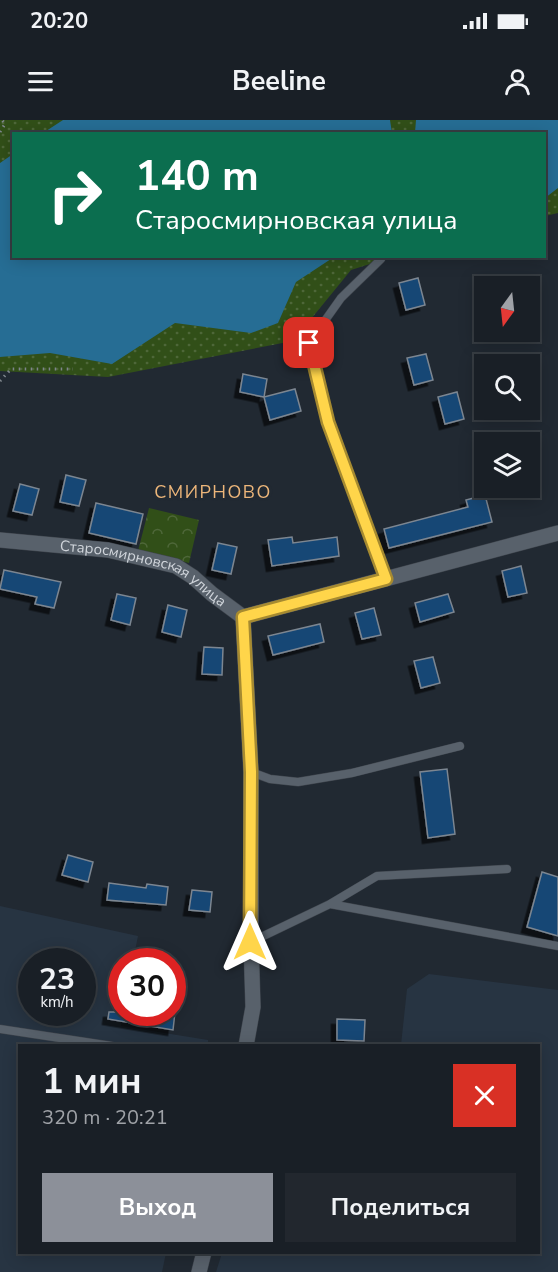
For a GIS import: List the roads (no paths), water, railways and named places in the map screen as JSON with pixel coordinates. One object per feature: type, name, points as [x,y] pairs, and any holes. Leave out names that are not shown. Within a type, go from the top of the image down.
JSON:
[{"type":"street","name":"Старосмирновская улица","points":[[0,540],[108,550],[176,566],[243,617],[558,533]]},
{"type":"street","points":[[243,617],[251,772],[250,942],[253,1007],[246,1044]]},
{"type":"street","points":[[199,1272],[204,1254]]},
{"type":"lane","points":[[381,259],[341,298],[309,343],[328,422],[386,579]]},
{"type":"lane","points":[[251,772],[270,780],[298,782],[352,773],[460,746]]},
{"type":"lane","points":[[250,942],[330,904],[378,876],[507,869]]},
{"type":"lane","points":[[330,904],[558,946]]},
{"type":"lane","points":[[0,1029],[99,1044]]},
{"type":"water","points":[[63,120],[390,120],[392,132],[45,132]]},
{"type":"water","points":[[416,120],[558,120],[558,188],[546,197],[546,132],[415,132]]},
{"type":"water","points":[[12,155],[12,258],[332,258],[296,282],[278,323],[251,333],[175,323],[112,364],[50,353],[0,357],[0,163]]},
{"type":"district","name":"СМИРНОВО","points":[[213,492]]}]
